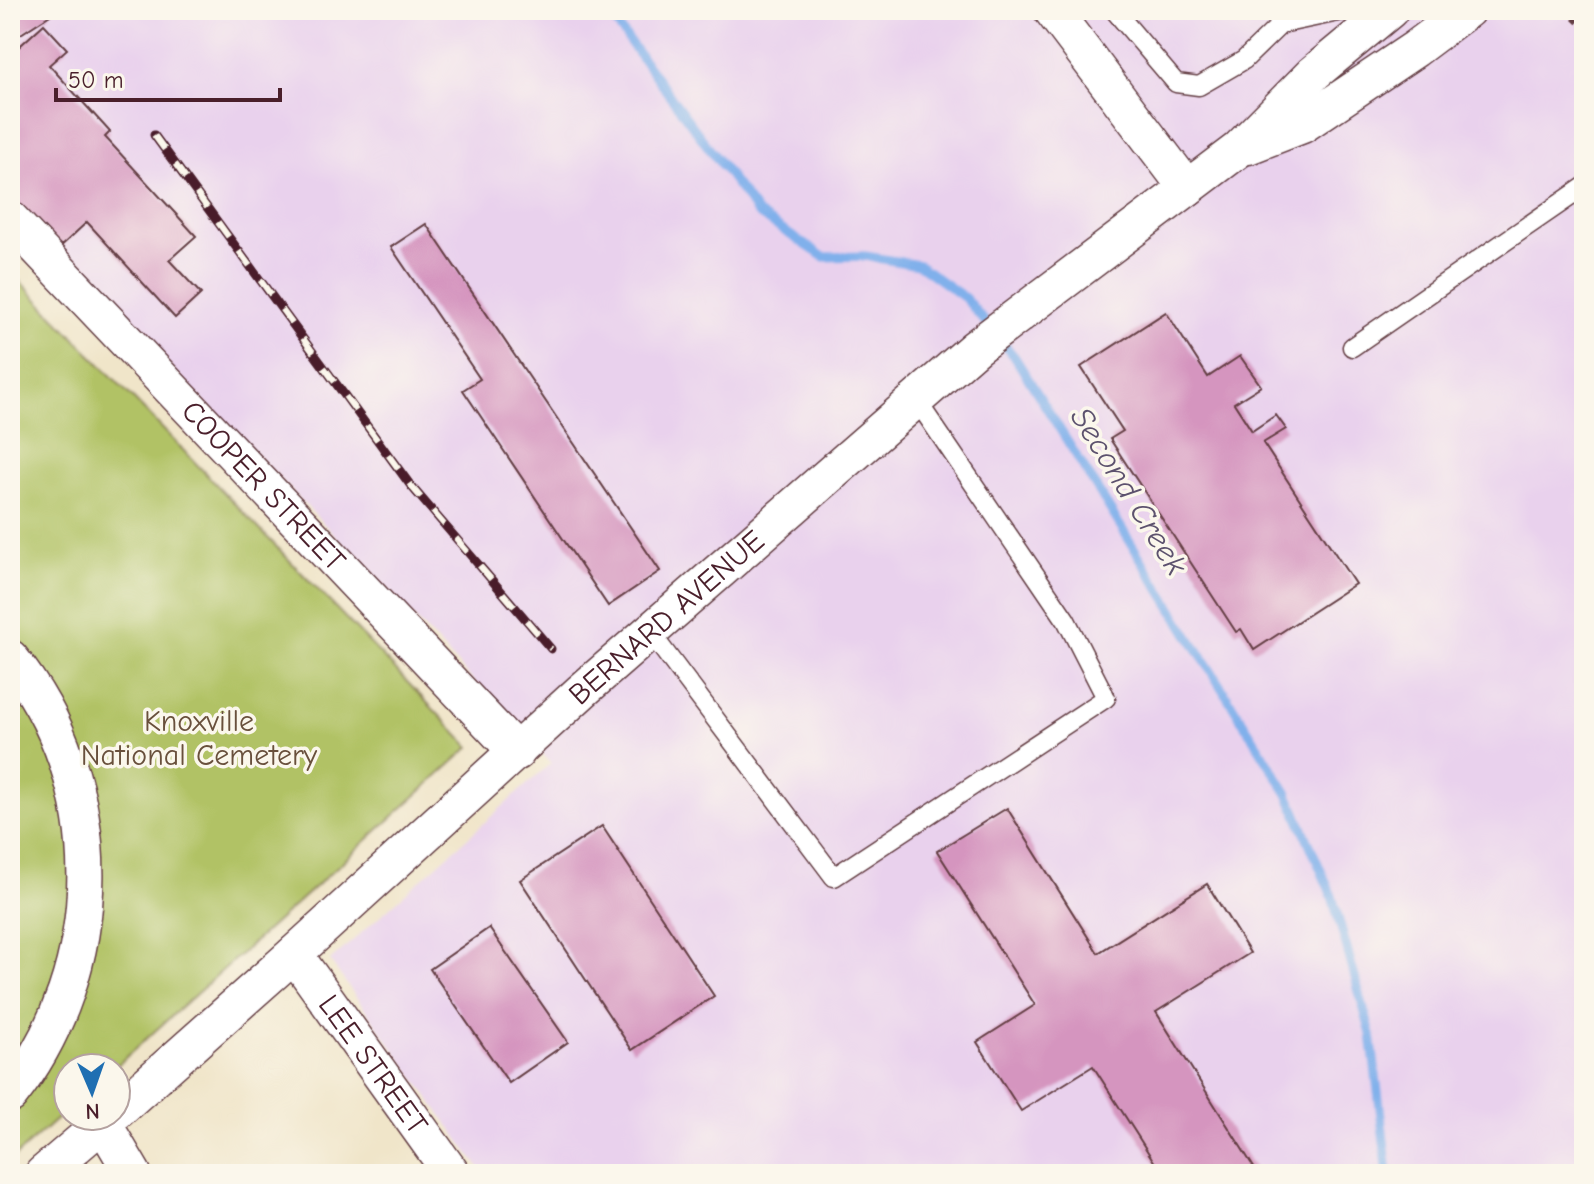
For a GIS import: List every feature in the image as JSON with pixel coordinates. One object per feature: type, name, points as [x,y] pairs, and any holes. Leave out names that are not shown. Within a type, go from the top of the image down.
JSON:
[{"type":"street","points":[[1052,10],[1187,188]]},
{"type":"street","name":"BERNARD AVENUE","points":[[132,1098],[650,632],[975,348],[1239,149],[1314,73],[1390,10]]},
{"type":"street","name":"BERNARD AVENUE","points":[[1239,149],[1302,125],[1467,10]]},
{"type":"street","name":"COOPER STREET","points":[[10,219],[517,752]]},
{"type":"street","points":[[10,658],[42,705],[61,745],[75,787],[84,831],[86,876],[84,919],[76,964],[62,1006],[43,1046],[10,1095]]},
{"type":"street","name":"LEE STREET","points":[[294,954],[452,1174]]},
{"type":"street","name":"BERNARD AVENUE","points":[[43,1174],[92,1132]]},
{"type":"street","points":[[116,1132],[133,1174]]},
{"type":"lane","points":[[1114,10],[1176,83],[1199,86],[1244,60],[1275,17],[1348,10]]},
{"type":"lane","points":[[1352,347],[1584,187]]},
{"type":"lane","points":[[650,632],[834,877],[1106,698],[1066,620],[917,401]]},
{"type":"lane","points":[[1579,1174],[1584,1169]]},
{"type":"path","points":[[1565,10],[1584,28]]},
{"type":"shaded area","points":[[10,10],[1584,10],[1584,1174],[484,1174],[330,961],[551,763],[363,564],[10,203]]},
{"type":"green space","name":"Knoxville National Cemetery","points":[[10,271],[470,747],[132,1052],[52,1052],[52,1123],[10,1161]]},
{"type":"building","points":[[10,10],[46,10],[50,15],[10,41]]},
{"type":"building","points":[[44,24],[67,49],[49,65],[110,132],[105,137],[196,236],[169,260],[201,294],[175,318],[87,222],[58,249],[10,197],[10,55]]},
{"type":"building","points":[[426,224],[660,571],[608,606],[463,390],[480,379],[391,247]]},
{"type":"building","points":[[1166,312],[1208,377],[1240,356],[1261,386],[1234,403],[1252,431],[1276,415],[1286,429],[1263,443],[1355,584],[1254,650],[1241,629],[1236,632],[1110,439],[1123,431],[1081,367]]},
{"type":"building","points":[[1007,808],[1098,953],[1207,884],[1250,953],[1156,1012],[1258,1174],[1162,1174],[1093,1066],[1021,1111],[977,1042],[1035,1005],[937,851]]},
{"type":"building","points":[[602,826],[714,996],[632,1050],[520,880]]},
{"type":"building","points":[[489,928],[568,1042],[509,1083],[430,969]]},
{"type":"waterway","name":"Second Creek","points":[[606,10],[758,214],[824,257],[865,256],[919,265],[965,298],[991,329]]},
{"type":"waterway","name":"Second Creek","points":[[1000,340],[1014,356],[1288,794],[1332,896],[1371,1034],[1388,1174]]},
{"type":"railway","points":[[154,135],[411,486],[551,649]]}]
